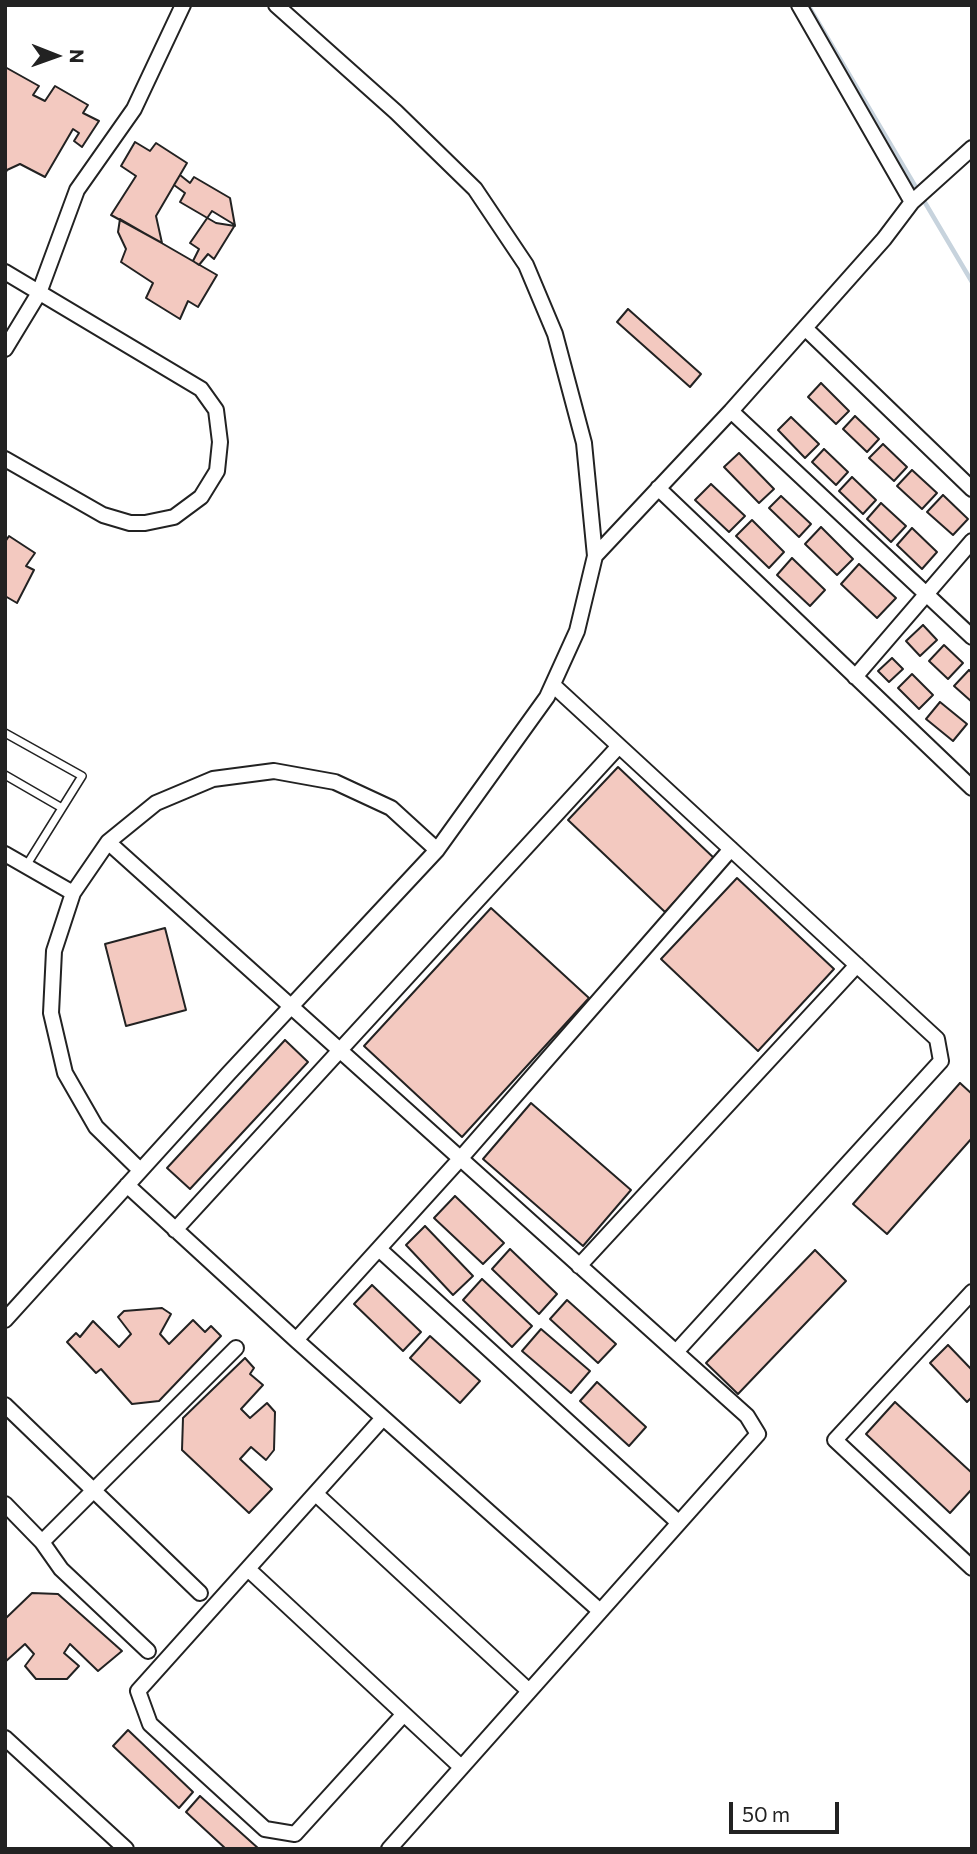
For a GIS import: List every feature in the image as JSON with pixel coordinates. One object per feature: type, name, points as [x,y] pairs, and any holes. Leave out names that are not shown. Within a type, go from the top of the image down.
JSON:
[{"type":"street","points":[[5,349],[39,293],[77,190],[134,108],[183,5]]},
{"type":"street","points":[[5,1320],[140,1170],[437,850],[547,697],[577,631],[594,556],[584,443],[555,334],[526,265],[475,189],[396,112],[276,5]]},
{"type":"street","points":[[799,5],[921,194]]},
{"type":"street","points":[[594,556],[731,411],[921,194],[972,148]]},
{"type":"street","points":[[5,272],[201,389],[216,410],[220,442],[218,471],[201,497],[174,517],[145,523],[130,523],[103,515],[5,459]]},
{"type":"street","points":[[805,328],[972,489]]},
{"type":"street","points":[[731,411],[972,637]]},
{"type":"street","points":[[658,488],[972,788]]},
{"type":"street","points":[[855,677],[972,541]]},
{"type":"street","points":[[553,685],[937,1039],[941,1061],[676,1352]]},
{"type":"street","points":[[175,1230],[619,746]]},
{"type":"street","points":[[140,1170],[96,1127],[65,1073],[51,1013],[54,951],[73,893],[108,842],[156,803],[179,793],[213,779],[274,771],[335,782],[391,808],[437,850]]},
{"type":"street","points":[[108,842],[747,1416],[758,1434],[389,1849]]},
{"type":"street","points":[[296,1340],[460,1159],[731,849]]},
{"type":"street","points":[[5,854],[73,893]]},
{"type":"street","points":[[579,1266],[857,965]]},
{"type":"street","points":[[127,1185],[600,1611]]},
{"type":"street","points":[[379,1249],[679,1523]]},
{"type":"street","points":[[972,1292],[835,1440],[972,1568]]},
{"type":"street","points":[[43,1542],[236,1348]]},
{"type":"street","points":[[5,1405],[200,1593]]},
{"type":"street","points":[[383,1418],[138,1691],[150,1724],[265,1829],[295,1834],[403,1715]]},
{"type":"street","points":[[316,1494],[529,1691]]},
{"type":"street","points":[[5,1504],[43,1542],[61,1569],[148,1651]]},
{"type":"street","points":[[248,1569],[461,1767]]},
{"type":"street","points":[[5,1738],[126,1849]]},
{"type":"lane","points":[[5,733],[82,776],[26,866]]},
{"type":"lane","points":[[5,775],[62,808]]},
{"type":"building","points":[[5,67],[39,86],[33,95],[45,101],[55,86],[88,105],[83,113],[99,121],[82,147],[74,141],[79,133],[73,129],[45,177],[20,164],[7,170],[5,174]]},
{"type":"building","points":[[135,142],[150,151],[156,143],[187,163],[156,216],[162,243],[111,215],[136,176],[121,166]]},
{"type":"building","points":[[180,175],[190,183],[194,177],[230,198],[235,226],[216,223],[180,202],[185,193],[174,185]]},
{"type":"building","points":[[212,211],[235,225],[214,259],[208,254],[199,265],[193,261],[199,249],[190,243]]},
{"type":"building","points":[[120,219],[217,275],[198,307],[188,301],[180,319],[146,298],[153,283],[121,262],[126,249],[118,232]]},
{"type":"building","points":[[628,309],[701,374],[690,387],[617,322]]},
{"type":"building","points":[[821,383],[849,411],[836,424],[808,397]]},
{"type":"building","points":[[855,416],[879,439],[867,452],[843,429]]},
{"type":"building","points":[[791,417],[819,444],[805,458],[778,430]]},
{"type":"building","points":[[883,444],[907,467],[894,481],[869,458]]},
{"type":"building","points":[[824,449],[848,472],[836,485],[812,462]]},
{"type":"building","points":[[739,453],[774,489],[759,503],[724,467]]},
{"type":"building","points":[[912,470],[937,493],[922,509],[897,486]]},
{"type":"building","points":[[852,477],[876,500],[863,514],[839,491]]},
{"type":"building","points":[[711,484],[745,516],[729,532],[695,500]]},
{"type":"building","points":[[943,495],[968,519],[953,535],[927,512]]},
{"type":"building","points":[[781,496],[811,524],[799,537],[769,508]]},
{"type":"building","points":[[881,503],[906,526],[891,542],[867,519]]},
{"type":"building","points":[[752,520],[784,552],[769,568],[736,536]]},
{"type":"building","points":[[821,527],[853,559],[837,575],[805,544]]},
{"type":"building","points":[[912,528],[937,552],[922,569],[897,545]]},
{"type":"building","points":[[9,536],[35,553],[26,566],[34,570],[17,603],[5,596],[5,542]]},
{"type":"building","points":[[792,558],[825,590],[810,606],[777,575]]},
{"type":"building","points":[[859,564],[896,598],[877,618],[841,584]]},
{"type":"building","points":[[923,625],[937,640],[920,656],[906,641]]},
{"type":"building","points":[[944,645],[963,663],[948,679],[929,661]]},
{"type":"building","points":[[892,658],[903,669],[889,682],[878,671]]},
{"type":"building","points":[[969,670],[972,673],[972,702],[954,686]]},
{"type":"building","points":[[912,674],[933,695],[919,709],[898,688]]},
{"type":"building","points":[[940,702],[967,724],[953,741],[926,719]]},
{"type":"building","points":[[618,767],[715,859],[665,912],[568,820]]},
{"type":"building","points":[[737,878],[834,969],[758,1051],[661,959]]},
{"type":"building","points":[[491,908],[589,998],[462,1137],[364,1046]]},
{"type":"building","points":[[165,928],[186,1010],[126,1026],[105,944]]},
{"type":"building","points":[[285,1040],[308,1062],[190,1189],[167,1168]]},
{"type":"building","points":[[960,1083],[972,1094],[972,1138],[887,1234],[853,1204]]},
{"type":"building","points":[[531,1103],[631,1190],[583,1246],[483,1159]]},
{"type":"building","points":[[455,1196],[504,1243],[483,1264],[434,1218]]},
{"type":"building","points":[[425,1226],[473,1276],[453,1295],[406,1245]]},
{"type":"building","points":[[510,1249],[557,1294],[539,1314],[492,1269]]},
{"type":"building","points":[[815,1250],[846,1281],[738,1394],[706,1363]]},
{"type":"building","points":[[482,1279],[532,1326],[512,1347],[463,1300]]},
{"type":"building","points":[[372,1285],[421,1332],[403,1351],[354,1304]]},
{"type":"building","points":[[567,1300],[616,1344],[598,1363],[550,1319]]},
{"type":"building","points":[[162,1308],[171,1314],[160,1334],[169,1344],[193,1320],[205,1332],[211,1326],[221,1336],[159,1401],[132,1404],[101,1369],[96,1373],[67,1342],[76,1333],[80,1337],[93,1321],[119,1347],[131,1334],[118,1317],[124,1311]]},
{"type":"building","points":[[541,1329],[590,1371],[571,1393],[522,1351]]},
{"type":"building","points":[[430,1336],[480,1381],[460,1403],[410,1358]]},
{"type":"building","points":[[948,1345],[972,1370],[972,1397],[967,1402],[930,1363]]},
{"type":"building","points":[[245,1358],[254,1368],[250,1374],[263,1385],[241,1409],[250,1418],[267,1403],[275,1412],[274,1450],[266,1460],[251,1447],[240,1459],[272,1489],[249,1513],[182,1450],[183,1418]]},
{"type":"building","points":[[597,1382],[646,1427],[629,1446],[580,1401]]},
{"type":"building","points":[[895,1402],[972,1473],[972,1489],[950,1513],[866,1434]]},
{"type":"building","points":[[32,1593],[58,1594],[122,1651],[98,1671],[70,1644],[64,1653],[79,1666],[67,1679],[36,1679],[25,1666],[34,1654],[25,1644],[5,1662],[5,1619]]},
{"type":"building","points":[[128,1730],[193,1792],[179,1808],[113,1746]]},
{"type":"building","points":[[200,1796],[259,1849],[226,1849],[186,1812]]},
{"type":"waterway","points":[[808,5],[972,282]]}]
